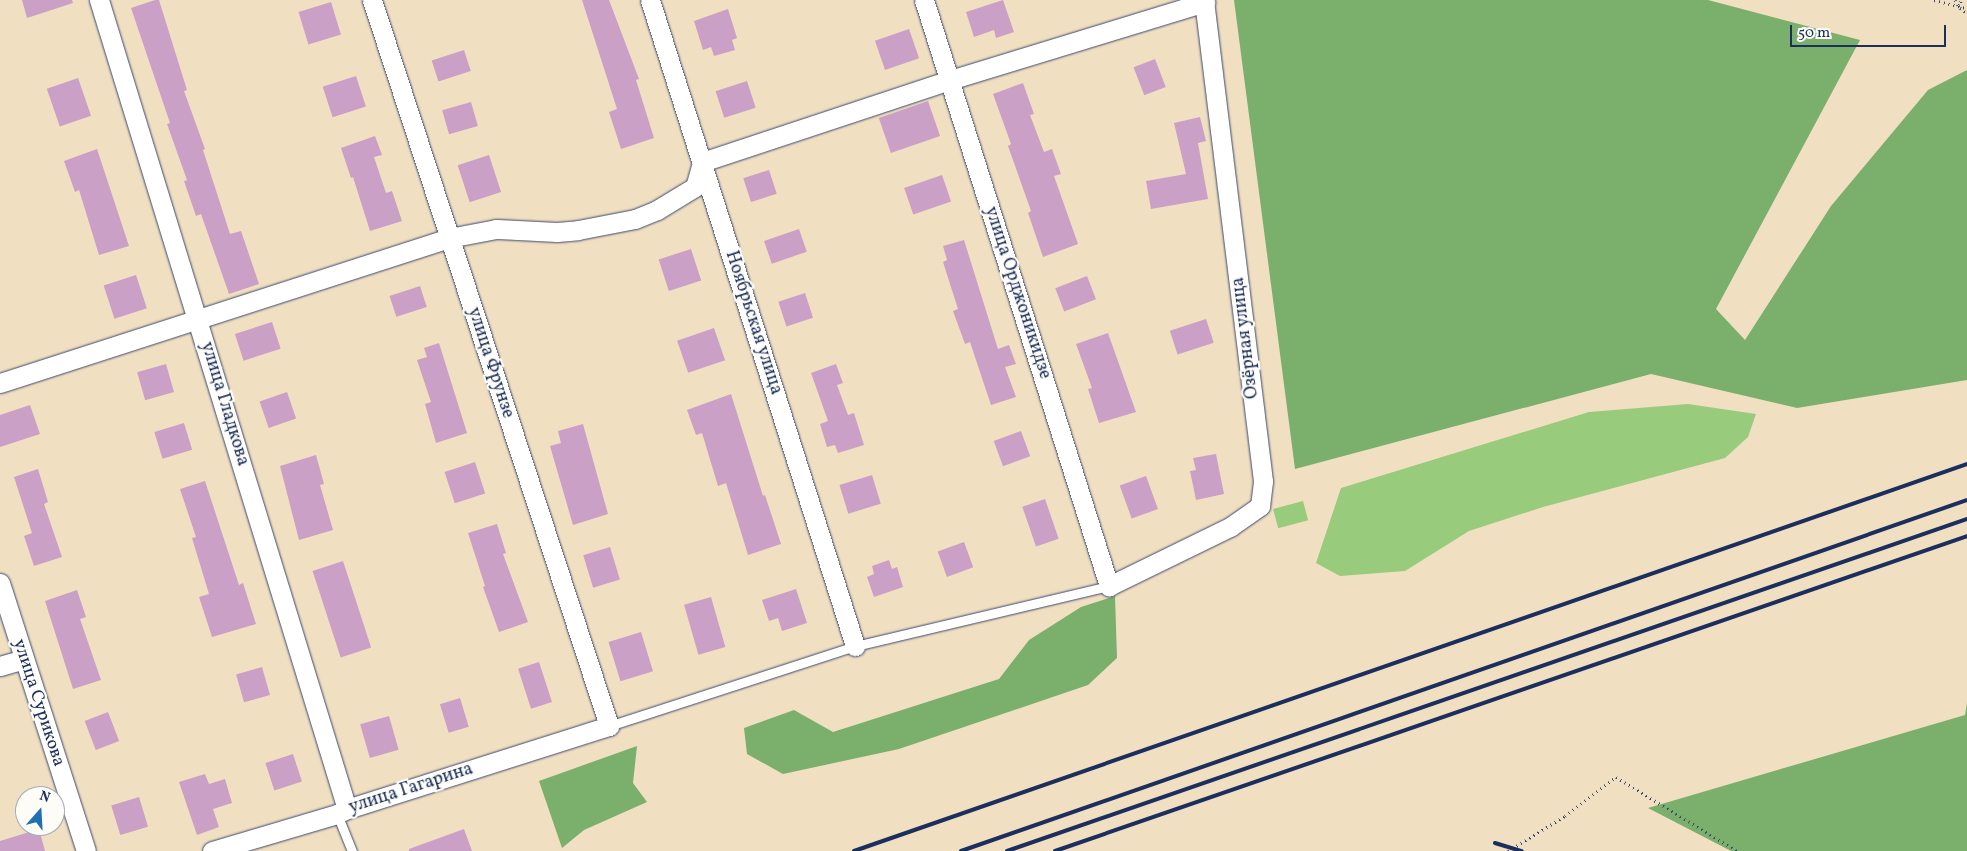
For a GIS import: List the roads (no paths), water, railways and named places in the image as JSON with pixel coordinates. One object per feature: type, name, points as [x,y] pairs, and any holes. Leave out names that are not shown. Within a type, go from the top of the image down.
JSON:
[{"type":"street","name":"улица Гладкова","points":[[99,0],[198,320],[342,812]]},
{"type":"street","name":"улица Фрунзе","points":[[372,0],[609,726]]},
{"type":"street","name":"Ноябрьская улица","points":[[650,0],[855,646]]},
{"type":"street","name":"улица Орджоникидзе","points":[[924,0],[1109,586]]},
{"type":"street","points":[[0,382],[449,238],[496,229],[557,232],[578,230],[636,219],[657,210],[695,188],[702,162],[950,80],[1205,1]]},
{"type":"street","name":"Озёрная улица","points":[[1109,586],[1230,527],[1260,506],[1263,481],[1205,1]]},
{"type":"street","name":"улица Сурикова","points":[[0,583],[86,851]]},
{"type":"street","points":[[0,666],[24,659]]},
{"type":"street","name":"улица Гагарина","points":[[212,851],[342,812],[609,726]]},
{"type":"lane","points":[[609,726],[855,646],[1109,586]]},
{"type":"lane","points":[[342,812],[352,851]]},
{"type":"railway","points":[[854,851],[1967,464]]},
{"type":"railway","points":[[961,851],[1967,500]]},
{"type":"railway","points":[[1007,851],[1967,519]]},
{"type":"railway","points":[[1055,851],[1967,536]]},
{"type":"railway","points":[[1495,843],[1522,851]]}]
